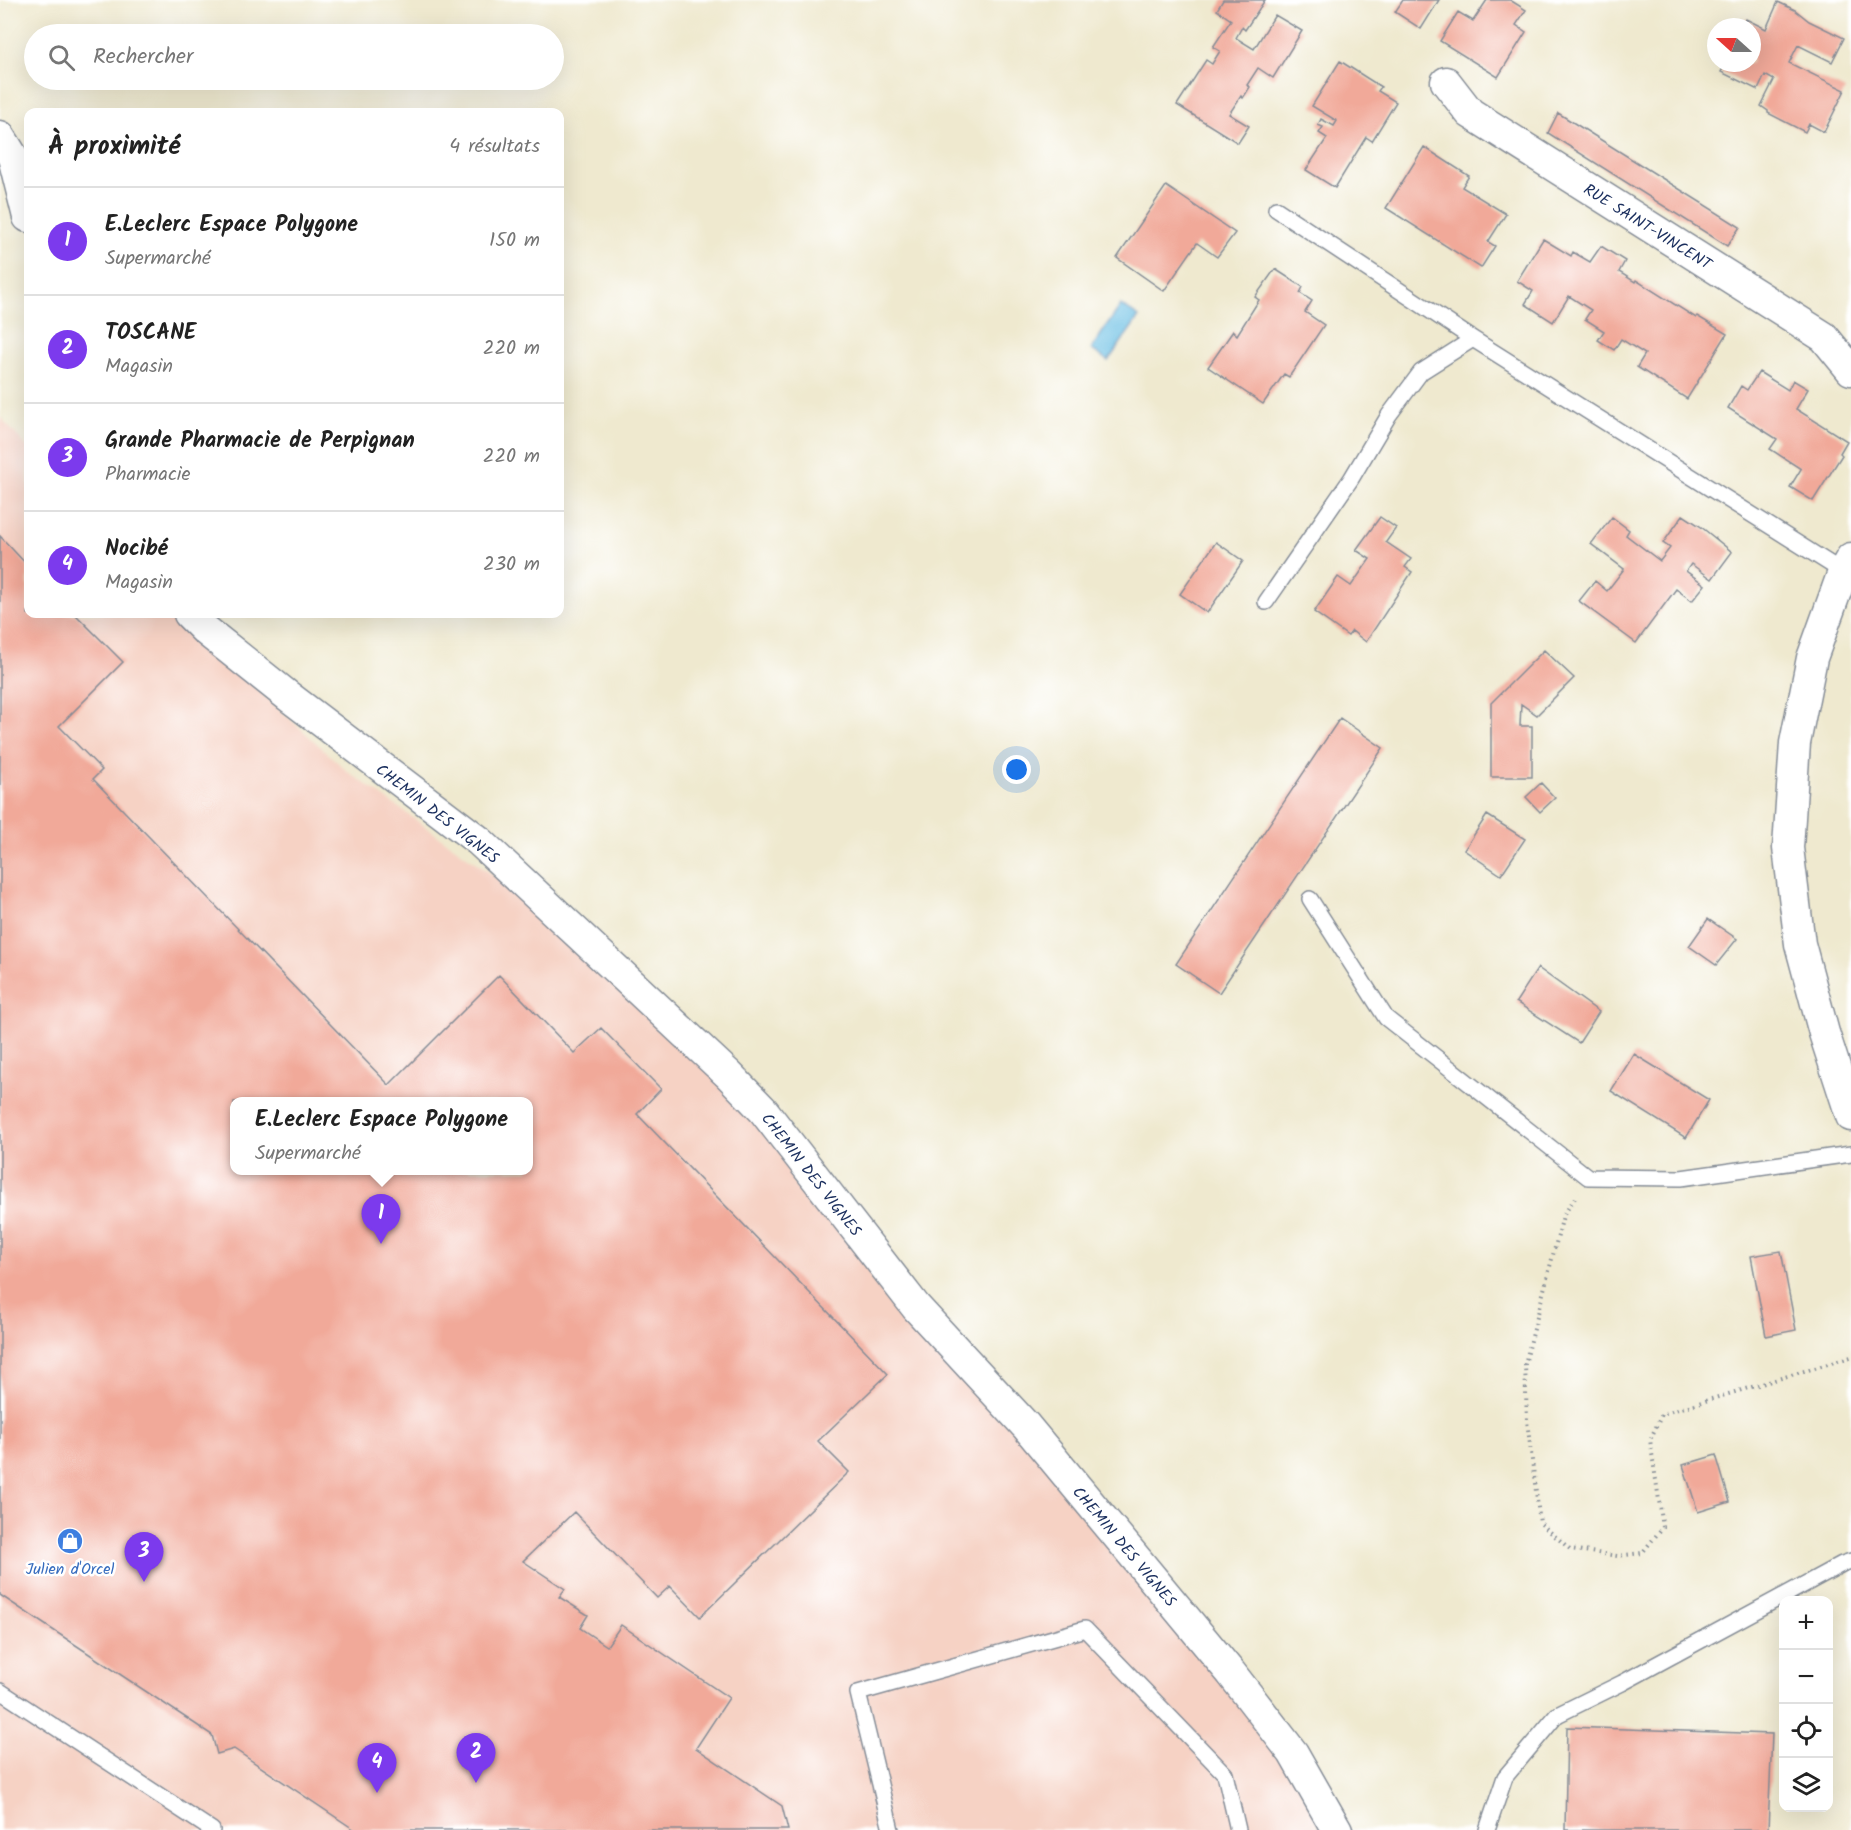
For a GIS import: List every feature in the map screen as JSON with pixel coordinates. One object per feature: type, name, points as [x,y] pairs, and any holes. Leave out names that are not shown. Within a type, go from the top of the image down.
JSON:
[{"type":"street","name":"RUE SAINT-VINCENT","points":[[1446,82],[1470,113],[1824,337],[1851,370]]},
{"type":"street","points":[[0,136],[14,157],[24,199]]},
{"type":"street","points":[[1847,565],[1810,669],[1795,744],[1788,848],[1800,944],[1824,1033],[1851,1116]]},
{"type":"street","name":"CHEMIN DES VIGNES","points":[[193,618],[288,696],[478,841],[729,1075],[763,1110],[916,1307],[1026,1426],[1231,1673],[1293,1753],[1337,1830]]},
{"type":"lane","points":[[1276,209],[1473,339],[1847,565]]},
{"type":"lane","points":[[1266,602],[1351,479],[1389,415],[1421,372],[1473,339]]},
{"type":"lane","points":[[1310,899],[1386,1018],[1588,1178],[1682,1178],[1851,1154]]},
{"type":"lane","points":[[1487,1830],[1505,1777],[1557,1715],[1622,1683],[1851,1561]]},
{"type":"lane","points":[[891,1830],[858,1693],[1085,1629],[1225,1774],[1238,1830]]},
{"type":"lane","points":[[0,1691],[213,1830]]},
{"type":"path","points":[[1588,1178],[1563,1216],[1525,1364],[1527,1421],[1540,1523],[1570,1549],[1617,1556],[1642,1553],[1663,1527],[1650,1440],[1662,1414],[1851,1357]]},
{"type":"shaded area","points":[[0,417],[24,444],[24,618],[185,618],[220,655],[347,771],[544,911],[809,1170],[1269,1736],[1325,1830],[0,1830]]},
{"type":"water","points":[[1121,305],[1139,317],[1108,361],[1091,349]]},
{"type":"building","points":[[1223,0],[1265,0],[1245,30],[1242,27],[1236,38],[1254,49],[1275,15],[1302,31],[1273,78],[1258,68],[1247,85],[1250,87],[1229,114],[1249,126],[1238,143],[1177,105],[1206,60],[1212,64],[1220,51],[1213,47],[1231,20],[1217,10]]},
{"type":"building","points":[[1403,0],[1439,0],[1421,29],[1395,12]]},
{"type":"building","points":[[1487,0],[1510,0],[1526,10],[1516,25],[1526,32],[1498,77],[1440,41],[1458,12],[1473,21]]},
{"type":"building","points":[[1778,2],[1795,10],[1809,21],[1844,38],[1832,62],[1798,45],[1789,63],[1845,90],[1824,132],[1809,124],[1805,132],[1768,113],[1761,106],[1774,80],[1765,75],[1758,90],[1721,72],[1761,72],[1761,26],[1766,29]]},
{"type":"building","points":[[1340,61],[1381,87],[1378,91],[1396,102],[1372,141],[1366,137],[1335,188],[1306,170],[1327,138],[1319,133],[1323,127],[1318,125],[1321,119],[1334,126],[1337,121],[1312,106]]},
{"type":"building","points":[[1558,113],[1740,227],[1727,246],[1548,133]]},
{"type":"building","points":[[1424,147],[1469,176],[1462,187],[1506,214],[1488,242],[1495,246],[1481,268],[1386,208]]},
{"type":"building","points":[[1166,186],[1235,233],[1217,257],[1197,243],[1164,291],[1117,258]]},
{"type":"building","points":[[1543,239],[1571,256],[1573,252],[1590,262],[1601,246],[1625,261],[1619,272],[1727,334],[1687,399],[1637,367],[1645,354],[1621,339],[1614,350],[1598,340],[1604,331],[1585,319],[1591,310],[1569,296],[1553,322],[1525,304],[1533,291],[1517,281]]},
{"type":"building","points":[[1275,269],[1303,287],[1300,293],[1312,301],[1305,312],[1324,325],[1289,377],[1284,374],[1263,404],[1208,367],[1233,331],[1237,335],[1259,300],[1255,297]]},
{"type":"building","points":[[1759,372],[1788,390],[1793,380],[1808,389],[1796,409],[1847,441],[1840,453],[1842,455],[1813,501],[1790,487],[1801,469],[1770,449],[1777,439],[1728,408],[1741,386],[1747,390]]},
{"type":"building","points":[[1683,515],[1732,552],[1712,579],[1691,564],[1686,571],[1705,585],[1692,601],[1676,589],[1636,643],[1579,601],[1595,581],[1607,591],[1624,569],[1591,544],[1612,517],[1629,530],[1626,535],[1660,561],[1670,548],[1663,543]]},
{"type":"building","points":[[1380,517],[1396,528],[1386,542],[1411,559],[1405,567],[1412,572],[1366,642],[1352,631],[1348,636],[1314,612],[1338,577],[1351,586],[1370,559],[1356,550]]},
{"type":"building","points":[[0,536],[24,562],[24,618],[79,618],[123,662],[59,726],[102,770],[93,779],[389,1085],[499,975],[574,1053],[601,1028],[661,1089],[637,1114],[888,1374],[818,1441],[849,1472],[700,1617],[670,1586],[657,1598],[574,1512],[523,1561],[565,1589],[559,1597],[588,1615],[580,1628],[607,1646],[621,1625],[729,1698],[696,1748],[782,1806],[788,1830],[355,1830],[234,1749],[217,1754],[212,1735],[0,1595]]},
{"type":"building","points":[[1216,542],[1243,561],[1207,613],[1180,594]]},
{"type":"building","points":[[1544,650],[1574,678],[1537,715],[1521,704],[1520,726],[1532,726],[1532,777],[1491,777],[1491,703]]},
{"type":"building","points":[[1340,718],[1383,748],[1219,993],[1176,964]]},
{"type":"building","points":[[1541,783],[1555,798],[1540,812],[1526,797]]},
{"type":"building","points":[[1487,815],[1525,839],[1501,875],[1464,850]]},
{"type":"building","points":[[1708,919],[1737,939],[1716,965],[1689,946]]},
{"type":"building","points":[[1538,968],[1599,1012],[1579,1043],[1516,1002]]},
{"type":"building","points":[[1634,1054],[1709,1100],[1686,1138],[1611,1091]]},
{"type":"building","points":[[1781,1251],[1796,1330],[1766,1336],[1751,1256]]},
{"type":"building","points":[[1716,1455],[1730,1502],[1698,1512],[1683,1465]]},
{"type":"building","points":[[1567,1727],[1772,1734],[1768,1830],[1565,1830]]},
{"type":"place","name":"E.Leclerc Espace Polygone","points":[[381,1244]]},
{"type":"place","name":"Julien d'Orcel","points":[[70,1541]]},
{"type":"place","name":"Grande Pharmacie de Perpignan","points":[[144,1582]]},
{"type":"place","name":"TOSCANE","points":[[476,1783]]},
{"type":"place","name":"Nocibé","points":[[377,1793]]}]
